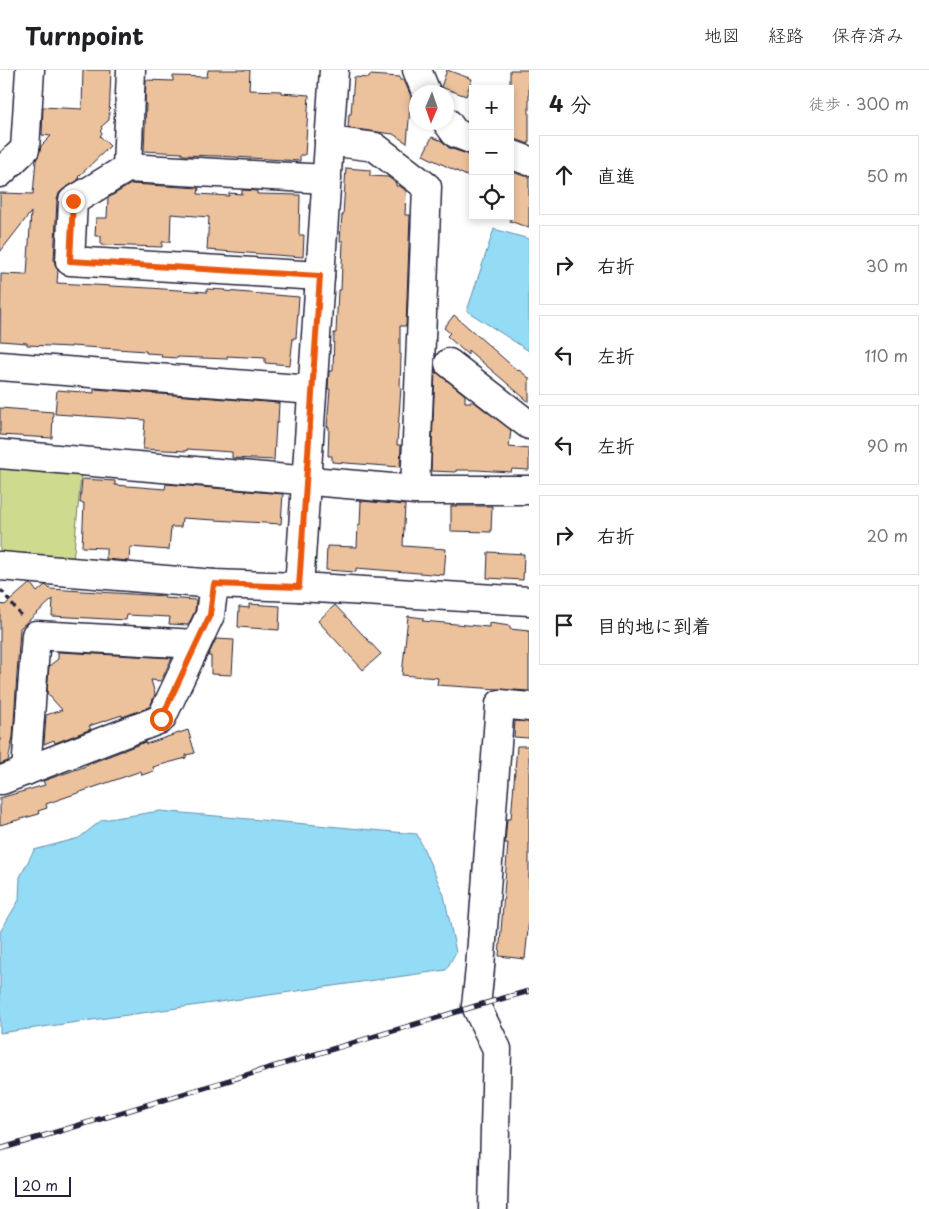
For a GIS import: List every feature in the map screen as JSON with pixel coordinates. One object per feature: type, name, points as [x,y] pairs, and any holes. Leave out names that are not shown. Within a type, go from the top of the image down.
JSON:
[{"type":"street","points":[[0,173],[25,149],[30,70]]},
{"type":"street","points":[[126,168],[131,70]]},
{"type":"street","points":[[299,587],[334,70]]},
{"type":"street","points":[[417,70],[423,85]]},
{"type":"street","points":[[453,130],[455,133],[469,138]]},
{"type":"street","points":[[330,141],[376,147],[427,187],[415,490]]},
{"type":"street","points":[[514,155],[529,161]]},
{"type":"street","points":[[320,276],[70,261],[73,201],[126,168],[327,179]]},
{"type":"street","points":[[449,363],[529,425]]},
{"type":"street","points":[[0,366],[312,390]]},
{"type":"street","points":[[0,454],[415,490],[529,490]]},
{"type":"street","points":[[0,566],[214,584],[299,587],[529,601]]},
{"type":"street","points":[[0,780],[161,719],[210,615],[214,584]]},
{"type":"street","points":[[26,771],[36,635],[196,644]]},
{"type":"street","points":[[493,1209],[497,1048],[476,1006],[500,704],[529,707]]},
{"type":"path","points":[[0,588],[36,635]]},
{"type":"green space","points":[[0,467],[81,475],[73,562],[0,555]]},
{"type":"water","points":[[494,229],[529,239],[529,351],[467,311]]},
{"type":"water","points":[[160,811],[417,834],[444,895],[456,952],[446,970],[0,1033],[0,932],[19,900],[20,877],[34,850],[79,838],[102,820]]},
{"type":"building","points":[[83,70],[111,70],[109,120],[101,127],[100,131],[102,133],[100,136],[110,146],[78,177],[77,181],[59,193],[54,260],[58,270],[57,283],[207,292],[207,289],[226,290],[299,297],[296,338],[293,338],[290,365],[265,363],[265,358],[227,356],[227,359],[161,357],[162,354],[146,353],[146,351],[27,345],[27,343],[0,341],[1,274],[27,275],[31,212],[0,252],[0,193],[33,194],[36,160],[41,146],[51,136],[42,135],[43,107],[82,109]]},
{"type":"building","points":[[208,70],[250,70],[249,90],[281,91],[281,93],[309,95],[305,155],[300,155],[300,161],[182,155],[182,153],[144,151],[146,80],[173,81],[173,76],[207,77]]},
{"type":"building","points":[[447,70],[472,79],[466,96],[454,92],[454,85],[442,85]]},
{"type":"building","points":[[510,70],[529,70],[529,144],[514,139],[514,85],[510,85]]},
{"type":"building","points":[[370,75],[400,77],[400,80],[404,80],[409,91],[407,143],[393,134],[348,128],[354,77],[369,78]]},
{"type":"building","points":[[432,137],[442,141],[449,148],[469,155],[469,177],[423,155]]},
{"type":"building","points":[[346,168],[370,170],[370,176],[388,177],[396,183],[396,186],[400,186],[406,191],[405,215],[410,215],[406,326],[400,326],[401,387],[397,445],[401,445],[400,467],[332,462],[332,456],[328,456],[329,371],[333,371],[338,290],[341,290],[343,241],[340,241]]},
{"type":"building","points":[[514,172],[529,176],[529,228],[510,221],[514,220]]},
{"type":"building","points":[[131,184],[199,188],[198,194],[229,196],[229,193],[242,194],[242,190],[257,191],[257,194],[300,195],[299,235],[304,235],[303,257],[207,250],[209,217],[171,214],[170,242],[162,242],[162,247],[101,245],[101,236],[95,236],[96,218],[107,218],[108,198]]},
{"type":"building","points":[[454,315],[518,371],[529,378],[529,402],[468,350],[468,355],[447,336],[450,333],[444,328]]},
{"type":"building","points":[[435,371],[465,395],[465,402],[474,402],[511,430],[509,447],[529,449],[529,470],[512,469],[511,472],[476,470],[456,470],[456,472],[431,471]]},
{"type":"building","points":[[94,389],[279,403],[274,460],[232,458],[232,452],[143,449],[145,420],[55,414],[57,390],[94,393]]},
{"type":"building","points":[[0,408],[53,412],[52,438],[0,435]]},
{"type":"building","points":[[82,479],[115,481],[115,485],[165,489],[166,484],[283,494],[281,524],[182,518],[181,527],[171,527],[169,550],[130,547],[129,561],[106,559],[106,548],[82,547],[84,503],[80,503]]},
{"type":"building","points":[[361,501],[405,505],[403,546],[446,549],[444,575],[356,568],[356,572],[326,570],[327,546],[357,547]]},
{"type":"building","points":[[451,506],[492,506],[491,532],[451,531]]},
{"type":"building","points":[[488,552],[524,554],[523,580],[487,578]]},
{"type":"building","points":[[29,584],[37,592],[45,585],[50,589],[164,596],[164,598],[196,600],[195,611],[188,625],[169,624],[170,617],[127,615],[126,620],[52,616],[53,599],[20,628],[13,737],[8,761],[0,764],[0,604],[5,605]]},
{"type":"building","points":[[249,604],[280,606],[279,630],[238,627],[239,607],[249,608]]},
{"type":"building","points":[[335,605],[381,654],[363,670],[318,621]]},
{"type":"building","points":[[408,616],[423,618],[423,621],[489,627],[489,623],[510,626],[510,629],[529,631],[529,691],[437,685],[438,678],[402,675]]},
{"type":"building","points":[[216,639],[234,640],[232,675],[211,674],[211,656],[208,656]]},
{"type":"building","points":[[58,652],[172,658],[161,681],[151,680],[155,694],[150,707],[89,726],[91,729],[55,743],[54,740],[44,744],[46,715],[62,710],[47,693],[49,666],[58,659]]},
{"type":"building","points":[[515,721],[529,722],[529,738],[514,737]]},
{"type":"building","points":[[188,730],[195,753],[186,755],[186,758],[153,767],[154,771],[142,775],[141,771],[46,804],[47,808],[38,811],[39,814],[0,825],[0,798],[45,785],[43,781],[145,742],[146,744]]},
{"type":"building","points":[[517,746],[529,746],[529,920],[525,959],[499,956],[508,843],[505,843],[507,819],[511,819]]},
{"type":"railway","points":[[0,1149],[529,991]]},
{"type":"route","points":[[73,201],[70,261],[320,276],[299,587],[214,584],[210,615],[161,719]]}]
